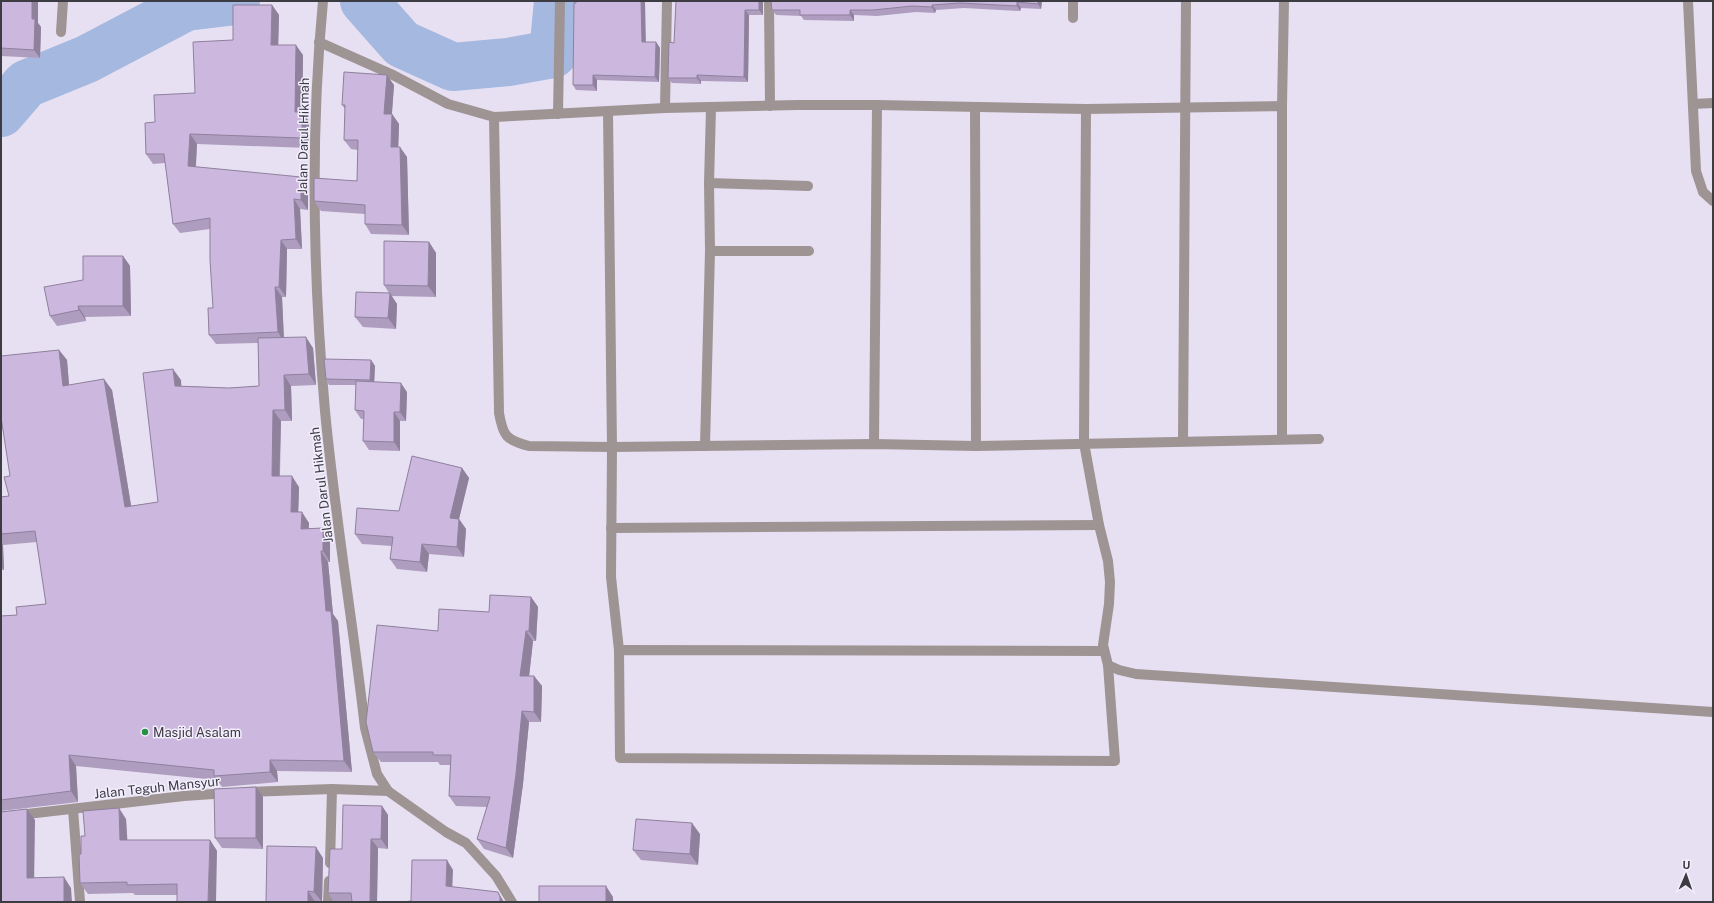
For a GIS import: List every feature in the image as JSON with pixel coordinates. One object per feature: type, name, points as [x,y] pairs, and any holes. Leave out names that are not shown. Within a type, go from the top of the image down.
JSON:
[{"type":"street","points":[[62,32],[63,1]]},
{"type":"street","name":"Jalan Darul Hikmah","points":[[323,1],[319,42],[315,166],[316,280],[325,412],[365,728],[377,774],[388,790],[446,832],[466,843],[496,876],[512,902]]},
{"type":"street","points":[[558,114],[560,1]]},
{"type":"street","points":[[665,108],[667,1]]},
{"type":"street","points":[[769,1],[770,106]]},
{"type":"street","points":[[1073,1],[1073,18]]},
{"type":"street","points":[[1183,441],[1186,1]]},
{"type":"street","points":[[1282,440],[1282,106],[1284,1]]},
{"type":"street","points":[[1688,1],[1696,171],[1703,192],[1713,201]]},
{"type":"street","points":[[319,42],[391,74],[448,104],[494,117],[665,108],[877,104],[1086,109],[1282,106]]},
{"type":"street","points":[[1693,104],[1713,103]]},
{"type":"street","points":[[874,444],[877,104]]},
{"type":"street","points":[[975,107],[976,446]]},
{"type":"street","points":[[705,446],[710,251],[709,183],[711,108]]},
{"type":"street","points":[[608,112],[612,447],[611,577],[619,650],[620,758],[1115,761],[1108,665],[1103,651],[1109,604],[1110,582],[1108,561],[1084,443],[1086,109]]},
{"type":"street","points":[[494,117],[499,405],[501,425],[508,438],[529,446],[612,447],[874,444],[976,446],[1319,439]]},
{"type":"street","points":[[709,183],[808,186]]},
{"type":"street","points":[[710,251],[810,251]]},
{"type":"street","points":[[611,528],[1100,525]]},
{"type":"street","points":[[619,650],[1103,651]]},
{"type":"street","points":[[1108,665],[1119,670],[1136,674],[1713,712]]},
{"type":"street","points":[[328,902],[332,789]]},
{"type":"street","name":"Jalan Teguh Mansyur","points":[[1,817],[192,796],[256,791],[332,789],[388,790]]},
{"type":"street","points":[[73,809],[80,902]]},
{"type":"building","points":[[1,1],[32,1],[32,19],[35,19],[34,50],[1,48]]},
{"type":"building","points":[[576,1],[641,1],[642,42],[656,42],[655,77],[593,75],[593,85],[573,85],[574,3],[576,3]]},
{"type":"building","points":[[676,1],[759,1],[759,10],[745,10],[744,77],[697,75],[697,78],[668,78],[669,42],[674,43]]},
{"type":"building","points":[[771,1],[1038,1],[1038,4],[1017,2],[1017,6],[960,3],[932,5],[932,7],[912,6],[873,10],[850,10],[850,15],[800,15],[800,10],[772,10]]},
{"type":"building","points":[[233,5],[272,5],[271,45],[296,45],[295,112],[302,112],[302,138],[190,134],[188,166],[301,177],[301,200],[294,199],[296,239],[281,240],[279,287],[275,287],[278,332],[209,335],[208,308],[213,308],[210,260],[210,218],[173,224],[164,154],[146,154],[145,123],[155,122],[154,95],[195,93],[193,42],[233,40]]},
{"type":"building","points":[[344,72],[387,75],[384,114],[392,114],[391,147],[400,147],[402,225],[365,224],[365,205],[314,201],[314,178],[357,181],[358,140],[344,140],[345,105],[342,105]]},
{"type":"building","points":[[384,241],[429,242],[428,286],[384,285]]},
{"type":"building","points":[[83,256],[123,256],[123,306],[78,306],[79,310],[50,316],[44,287],[83,280]]},
{"type":"building","points":[[356,292],[390,293],[388,318],[355,317]]},
{"type":"building","points":[[306,337],[309,374],[284,375],[285,410],[273,410],[272,476],[292,476],[291,512],[302,512],[301,529],[323,528],[323,551],[321,551],[326,611],[331,611],[344,761],[270,760],[270,772],[214,776],[214,770],[69,755],[71,791],[1,800],[1,616],[17,615],[16,607],[46,604],[35,531],[1,534],[1,497],[9,496],[4,477],[10,476],[1,417],[1,356],[59,350],[63,386],[104,379],[125,507],[158,502],[143,373],[173,369],[175,386],[229,388],[259,386],[258,338]]},
{"type":"building","points":[[324,359],[371,360],[370,380],[326,379]]},
{"type":"building","points":[[356,381],[401,383],[400,412],[394,412],[394,442],[363,441],[364,411],[355,410]]},
{"type":"building","points":[[412,456],[462,468],[450,518],[459,519],[457,547],[422,544],[420,562],[390,559],[393,537],[355,534],[357,508],[399,511]]},
{"type":"building","points":[[490,595],[531,597],[529,631],[526,631],[520,676],[534,676],[534,712],[522,711],[516,774],[506,848],[477,839],[490,797],[449,796],[451,755],[433,755],[433,752],[373,752],[366,722],[377,625],[438,631],[439,609],[489,612]]},
{"type":"building","points":[[256,787],[256,838],[215,838],[214,789]]},
{"type":"building","points":[[343,805],[382,806],[381,839],[371,839],[370,902],[352,902],[351,893],[328,893],[330,849],[342,849]]},
{"type":"building","points":[[119,808],[120,840],[210,840],[208,902],[177,902],[177,884],[127,885],[127,882],[80,883],[79,854],[81,854],[81,836],[85,836],[83,811]]},
{"type":"building","points":[[27,809],[27,878],[64,877],[64,902],[1,902],[1,812]]},
{"type":"building","points":[[636,819],[692,823],[690,854],[633,850]]},
{"type":"building","points":[[267,846],[316,847],[314,892],[308,891],[308,902],[266,902]]},
{"type":"building","points":[[412,860],[447,860],[446,886],[498,892],[500,902],[402,902],[411,901]]},
{"type":"building","points":[[539,886],[606,886],[606,902],[539,902]]},
{"type":"waterway","points":[[1,113],[26,84],[87,59],[186,7],[236,1]]},
{"type":"waterway","points":[[364,1],[402,44],[453,67],[508,62],[553,54],[558,1]]},
{"type":"place","name":"Masjid Asalam","points":[[145,732]]}]
